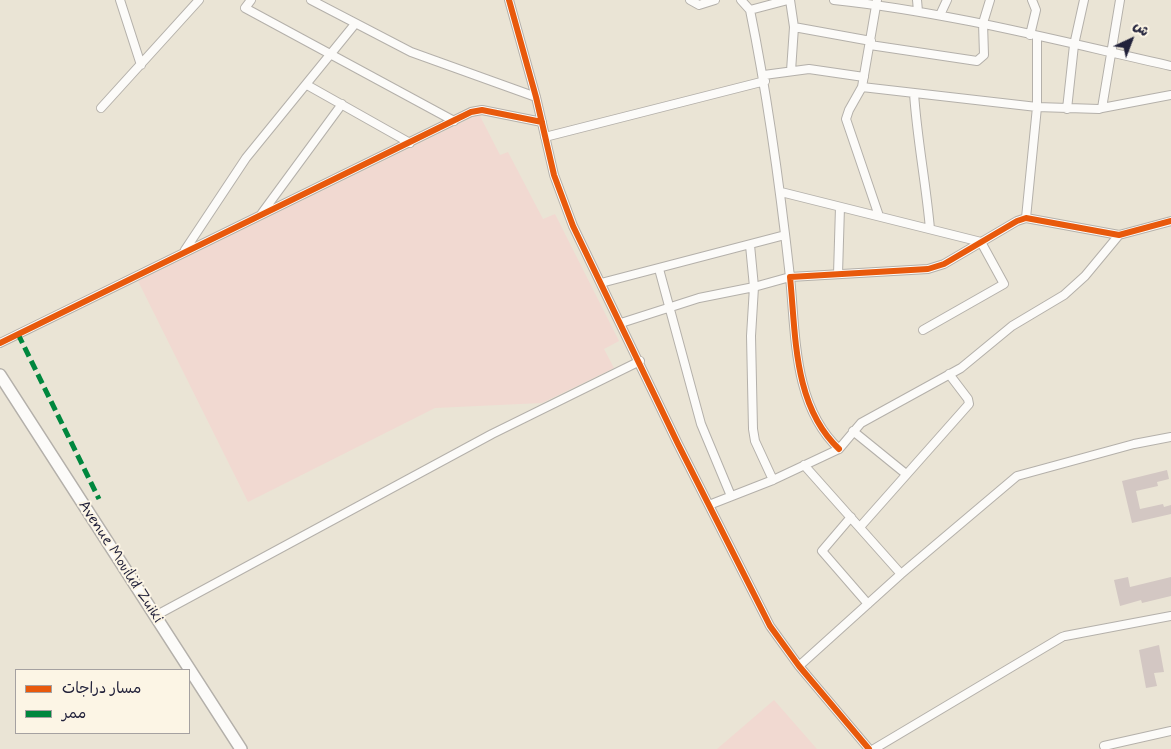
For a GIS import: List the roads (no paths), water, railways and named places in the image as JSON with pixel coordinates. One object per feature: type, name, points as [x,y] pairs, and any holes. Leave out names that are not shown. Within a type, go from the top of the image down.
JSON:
[{"type":"main road","name":"Avenue Mouilid Zuiki","points":[[0,375],[189,669]]},
{"type":"main road","name":"Avenue Mouilid Zuiki","points":[[190,670],[241,749]]},
{"type":"street","points":[[120,0],[141,65]]},
{"type":"street","points":[[101,108],[199,0]]},
{"type":"street","points":[[251,0],[245,8],[454,120]]},
{"type":"street","points":[[311,0],[411,52],[536,97]]},
{"type":"street","points":[[511,0],[562,199],[601,284],[770,626],[799,666],[869,749]]},
{"type":"street","points":[[690,0],[699,4],[715,0]]},
{"type":"street","points":[[741,0],[750,10],[764,78],[781,192],[801,382],[814,414],[829,440],[839,449]]},
{"type":"street","points":[[750,10],[789,0],[794,27],[791,71]]},
{"type":"street","points":[[835,0],[878,2],[983,23],[1171,66]]},
{"type":"street","points":[[917,0],[918,11]]},
{"type":"street","points":[[940,15],[947,0]]},
{"type":"street","points":[[794,27],[870,43],[977,61],[984,55],[983,23],[990,0]]},
{"type":"street","points":[[1026,218],[1037,108],[1034,36],[1036,10],[1032,0]]},
{"type":"street","points":[[1067,109],[1074,45],[1084,0]]},
{"type":"street","points":[[1102,108],[1120,0]]},
{"type":"street","points":[[878,2],[862,86],[846,119],[879,216]]},
{"type":"street","points":[[183,252],[246,158],[355,24]]},
{"type":"street","points":[[545,137],[791,71],[809,69],[864,77]]},
{"type":"street","points":[[306,85],[410,143]]},
{"type":"street","points":[[862,86],[1037,108],[1067,109],[1102,108],[1171,94]]},
{"type":"street","points":[[914,93],[917,137],[926,182],[930,229]]},
{"type":"street","points":[[261,214],[342,104]]},
{"type":"street","points":[[0,343],[471,112],[482,110],[542,122]]},
{"type":"street","points":[[781,192],[980,242],[1004,284],[923,330]]},
{"type":"street","points":[[838,274],[840,206]]},
{"type":"street","points":[[621,323],[699,298],[754,287],[790,277],[928,269],[944,264],[1017,221],[1026,218],[1120,234],[1171,221]]},
{"type":"street","points":[[710,505],[773,480],[839,449],[853,432],[869,418],[949,374],[979,355],[1012,326],[1074,286],[1120,234]]},
{"type":"street","points":[[601,284],[785,235]]},
{"type":"street","points":[[750,245],[754,287],[751,336],[753,429],[755,441],[773,480]]},
{"type":"street","points":[[659,270],[701,424],[731,496]]},
{"type":"street","points":[[155,616],[492,434],[640,361]]},
{"type":"street","points":[[860,528],[969,404],[968,399],[949,374]]},
{"type":"street","points":[[853,432],[906,474]]},
{"type":"street","points":[[799,666],[901,574],[1017,476],[1134,444],[1171,437]]},
{"type":"street","points":[[804,465],[901,574]]},
{"type":"street","points":[[851,517],[822,551],[868,604]]},
{"type":"street","points":[[874,749],[1064,636],[1171,616]]},
{"type":"street","points":[[1104,746],[1171,731]]}]
